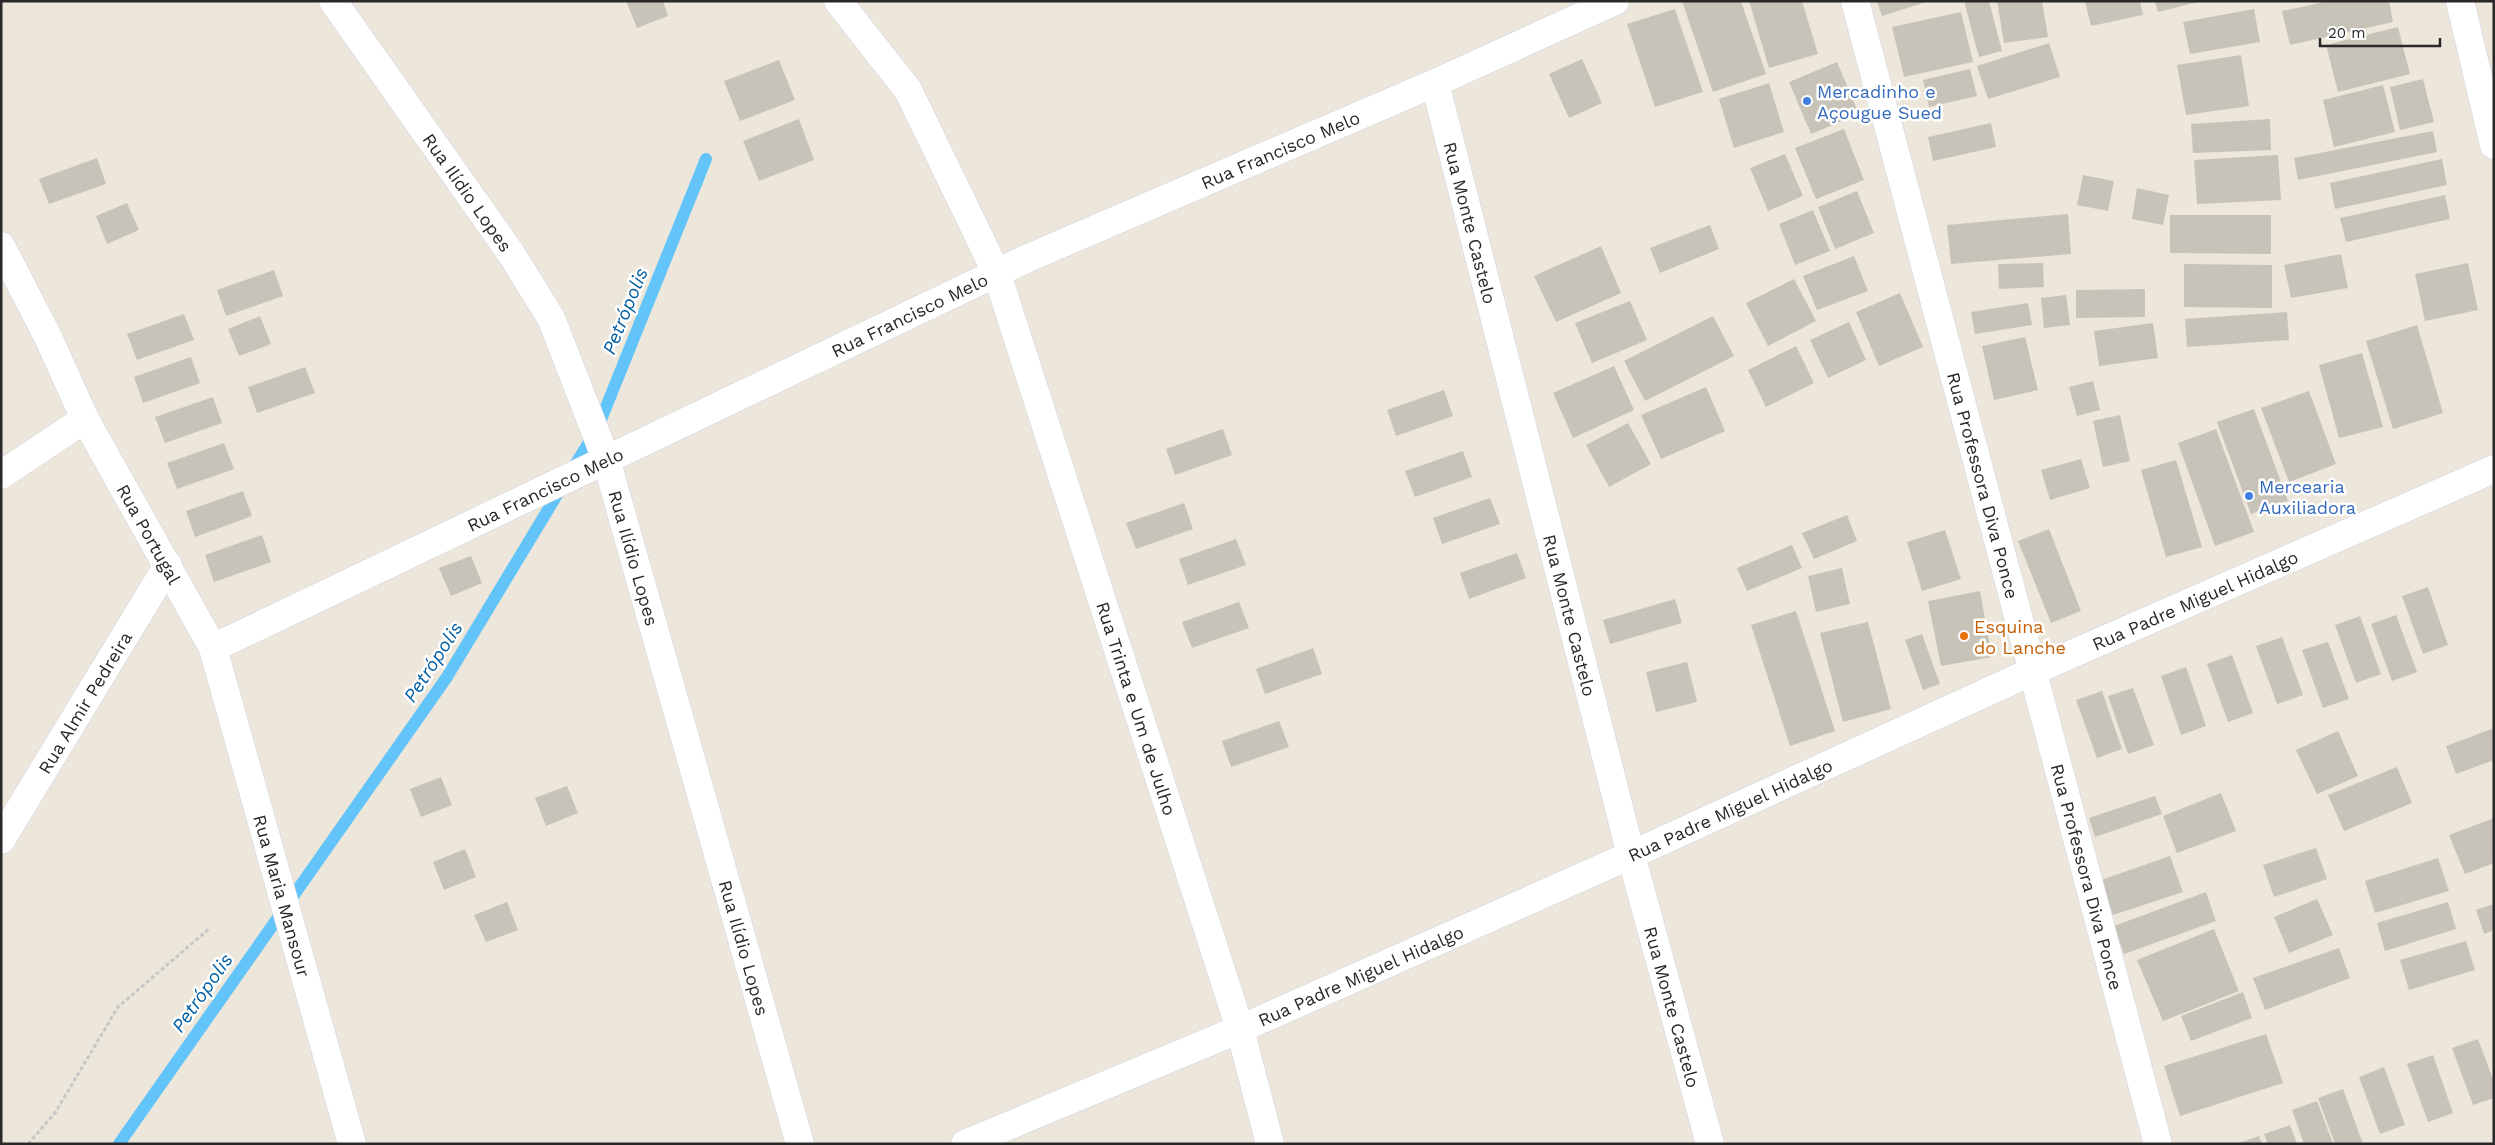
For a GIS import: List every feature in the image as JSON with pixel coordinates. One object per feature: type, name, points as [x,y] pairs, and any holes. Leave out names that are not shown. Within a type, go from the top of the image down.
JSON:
[{"type":"street","name":"Rua Ilídio Lopes","points":[[333,1],[512,255],[551,318],[606,459],[800,1144]]},
{"type":"street","name":"Rua Trinta e Um de Julho","points":[[838,1],[908,90],[997,274],[1240,1029],[1270,1144]]},
{"type":"street","name":"Rua Francisco Melo","points":[[213,648],[1028,258],[1436,84],[1615,1]]},
{"type":"street","name":"Rua Professora Diva Ponce","points":[[1856,1],[2158,1144]]},
{"type":"street","points":[[2460,1],[2494,145]]},
{"type":"street","name":"Rua Monte Castelo","points":[[1436,84],[1631,856],[1710,1144]]},
{"type":"street","name":"Rua Portugal","points":[[1,246],[48,337],[85,419],[213,648]]},
{"type":"street","points":[[1,475],[85,419]]},
{"type":"street","name":"Rua Padre Miguel Hidalgo","points":[[965,1144],[1240,1029],[1631,856],[2033,671],[2494,469]]},
{"type":"street","name":"Rua Almir Pedreira","points":[[1,840],[168,565]]},
{"type":"street","name":"Rua Maria Mansour","points":[[213,648],[352,1144]]},
{"type":"path","points":[[28,1144],[55,1113],[118,1007],[210,928]]},
{"type":"building","points":[[626,1],[663,1],[668,16],[637,28]]},
{"type":"building","points":[[1682,1],[1741,1],[1766,74],[1713,92]]},
{"type":"building","points":[[1749,1],[1802,1],[1818,54],[1769,68]]},
{"type":"building","points":[[1877,1],[1926,1],[1926,2],[1882,16]]},
{"type":"building","points":[[1964,1],[1989,1],[2002,51],[1979,57]]},
{"type":"building","points":[[1997,1],[2042,1],[2048,37],[2004,43]]},
{"type":"building","points":[[2085,1],[2140,1],[2143,15],[2091,26]]},
{"type":"building","points":[[2155,1],[2198,1],[2198,2],[2158,12]]},
{"type":"building","points":[[2329,1],[2389,1],[2393,22],[2290,45],[2282,11]]},
{"type":"building","points":[[1675,9],[1703,92],[1655,107],[1627,24]]},
{"type":"building","points":[[2254,9],[2260,42],[2190,54],[2183,22]]},
{"type":"building","points":[[1961,12],[1973,62],[1904,77],[1892,27]]},
{"type":"building","points":[[2398,27],[2410,74],[2338,92],[2326,45]]},
{"type":"building","points":[[2049,43],[2060,77],[1988,99],[1977,66]]},
{"type":"building","points":[[2241,55],[2249,106],[2186,115],[2177,65]]},
{"type":"building","points":[[1582,59],[1602,103],[1569,118],[1549,74]]},
{"type":"building","points":[[779,60],[795,100],[740,121],[724,81]]},
{"type":"building","points":[[1837,62],[1859,114],[1811,134],[1789,82]]},
{"type":"building","points":[[1970,69],[1977,96],[1929,107],[1923,80]]},
{"type":"building","points":[[2423,79],[2434,122],[2400,130],[2390,87]]},
{"type":"building","points":[[1769,83],[1784,132],[1734,148],[1719,99]]},
{"type":"building","points":[[2383,85],[2395,132],[2334,147],[2323,100]]},
{"type":"building","points":[[799,119],[814,160],[759,181],[743,141]]},
{"type":"building","points":[[2270,119],[2271,150],[2193,153],[2191,124]]},
{"type":"building","points":[[1991,123],[1996,147],[1933,161],[1928,137]]},
{"type":"building","points":[[1844,129],[1864,180],[1816,199],[1795,148]]},
{"type":"building","points":[[2433,131],[2437,152],[2298,180],[2294,158]]},
{"type":"building","points":[[1785,154],[1803,196],[1768,211],[1750,168]]},
{"type":"building","points":[[2278,155],[2281,200],[2197,204],[2194,160]]},
{"type":"building","points":[[97,158],[106,184],[49,204],[39,179]]},
{"type":"building","points":[[2442,159],[2447,185],[2335,209],[2330,183]]},
{"type":"building","points":[[2083,175],[2114,181],[2108,211],[2077,205]]},
{"type":"building","points":[[2137,188],[2169,195],[2163,225],[2132,219]]},
{"type":"building","points":[[1857,191],[1874,233],[1835,249],[1818,207]]},
{"type":"building","points":[[2445,195],[2450,219],[2346,242],[2340,218]]},
{"type":"building","points":[[127,203],[139,230],[107,244],[96,216]]},
{"type":"building","points":[[1813,210],[1830,251],[1795,265],[1779,224]]},
{"type":"building","points":[[2068,214],[2071,254],[1951,264],[1947,225]]},
{"type":"building","points":[[2170,215],[2271,215],[2271,254],[2170,253]]},
{"type":"building","points":[[1710,225],[1719,249],[1660,273],[1650,248]]},
{"type":"building","points":[[1601,246],[1621,293],[1556,322],[1534,276]]},
{"type":"building","points":[[2341,254],[2348,288],[2291,298],[2284,265]]},
{"type":"building","points":[[1854,256],[1868,291],[1817,310],[1803,276]]},
{"type":"building","points":[[2043,263],[2044,287],[1999,289],[1998,264]]},
{"type":"building","points":[[2468,263],[2478,310],[2425,321],[2415,274]]},
{"type":"building","points":[[2184,264],[2272,265],[2272,308],[2184,307]]},
{"type":"building","points":[[274,270],[283,296],[226,316],[217,290]]},
{"type":"building","points":[[1794,279],[1816,321],[1768,346],[1746,303]]},
{"type":"building","points":[[2145,289],[2145,317],[2076,318],[2076,290]]},
{"type":"building","points":[[1900,293],[1923,347],[1879,366],[1856,312]]},
{"type":"building","points":[[2066,295],[2070,325],[2044,328],[2041,298]]},
{"type":"building","points":[[1630,301],[1647,340],[1592,363],[1575,323]]},
{"type":"building","points":[[2028,303],[2032,325],[1975,334],[1971,312]]},
{"type":"building","points":[[2287,312],[2289,340],[2187,347],[2185,319]]},
{"type":"building","points":[[184,314],[194,340],[137,360],[127,334]]},
{"type":"building","points":[[260,316],[271,344],[239,356],[228,329]]},
{"type":"building","points":[[1713,316],[1734,356],[1645,401],[1624,361]]},
{"type":"building","points":[[1849,322],[1866,360],[1828,378],[1810,340]]},
{"type":"building","points":[[2153,323],[2158,358],[2099,366],[2094,331]]},
{"type":"building","points":[[2417,325],[2443,413],[2393,429],[2366,341]]},
{"type":"building","points":[[2025,337],[2038,390],[1994,400],[1982,346]]},
{"type":"building","points":[[1796,346],[1814,383],[1766,407],[1748,370]]},
{"type":"building","points":[[2362,353],[2383,427],[2339,438],[2319,365]]},
{"type":"building","points":[[191,357],[200,383],[143,403],[134,377]]},
{"type":"building","points":[[1614,366],[1634,410],[1573,438],[1553,393]]},
{"type":"building","points":[[305,367],[315,393],[257,413],[248,387]]},
{"type":"building","points":[[2093,381],[2100,410],[2077,416],[2069,387]]},
{"type":"building","points":[[1706,387],[1725,431],[1661,459],[1641,415]]},
{"type":"building","points":[[1444,390],[1453,416],[1396,436],[1387,410]]},
{"type":"building","points":[[2309,391],[2336,464],[2289,482],[2261,408]]},
{"type":"building","points":[[213,397],[222,423],[165,443],[155,417]]},
{"type":"building","points":[[2254,409],[2288,501],[2251,514],[2217,422]]},
{"type":"building","points":[[2120,415],[2130,461],[2103,467],[2093,421]]},
{"type":"building","points":[[1628,423],[1651,464],[1609,487],[1586,445]]},
{"type":"building","points":[[1223,429],[1232,455],[1175,475],[1166,449]]},
{"type":"building","points":[[2216,429],[2254,532],[2215,546],[2178,443]]},
{"type":"building","points":[[224,443],[234,469],[177,489],[167,463]]},
{"type":"building","points":[[1463,451],[1472,477],[1415,497],[1405,471]]},
{"type":"building","points":[[2081,459],[2090,488],[2050,500],[2041,470]]},
{"type":"building","points":[[2176,460],[2202,547],[2166,557],[2141,470]]},
{"type":"building","points":[[243,491],[252,516],[195,537],[186,511]]},
{"type":"building","points":[[1490,498],[1500,524],[1442,544],[1433,518]]},
{"type":"building","points":[[1184,503],[1193,529],[1136,549],[1126,523]]},
{"type":"building","points":[[1847,515],[1857,541],[1814,559],[1802,533]]},
{"type":"building","points":[[2049,529],[2081,611],[2051,623],[2018,541]]},
{"type":"building","points":[[1945,530],[1961,579],[1922,591],[1907,542]]},
{"type":"building","points":[[262,535],[271,562],[214,582],[205,555]]},
{"type":"building","points":[[1236,539],[1246,565],[1188,585],[1179,559]]},
{"type":"building","points":[[1792,545],[1802,568],[1747,591],[1737,568]]},
{"type":"building","points":[[1517,553],[1526,578],[1469,599],[1460,573]]},
{"type":"building","points":[[471,556],[482,583],[451,596],[439,568]]},
{"type":"building","points":[[1842,568],[1850,604],[1816,612],[1808,576]]},
{"type":"building","points":[[2428,587],[2448,645],[2423,654],[2402,596]]},
{"type":"building","points":[[1980,591],[1992,657],[1941,666],[1928,601]]},
{"type":"building","points":[[1675,599],[1682,623],[1610,644],[1603,620]]},
{"type":"building","points":[[1239,602],[1249,628],[1192,648],[1182,622]]},
{"type":"building","points":[[1796,611],[1835,731],[1790,746],[1751,625]]},
{"type":"building","points":[[2396,615],[2417,672],[2392,681],[2371,624]]},
{"type":"building","points":[[2360,616],[2381,674],[2356,683],[2335,625]]},
{"type":"building","points":[[1868,622],[1891,709],[1843,722],[1820,633]]},
{"type":"building","points":[[1922,634],[1940,684],[1923,690],[1905,640]]},
{"type":"building","points":[[2282,637],[2303,695],[2277,704],[2256,646]]},
{"type":"building","points":[[2328,642],[2349,699],[2323,708],[2302,650]]},
{"type":"building","points":[[1313,648],[1322,674],[1265,694],[1256,669]]},
{"type":"building","points":[[2232,655],[2253,713],[2228,722],[2207,664]]},
{"type":"building","points":[[1687,662],[1697,702],[1656,712],[1646,672]]},
{"type":"building","points":[[2186,667],[2206,726],[2181,735],[2161,676]]},
{"type":"building","points":[[2133,688],[2154,745],[2128,754],[2108,696]]},
{"type":"building","points":[[2102,691],[2122,749],[2097,758],[2076,700]]},
{"type":"building","points":[[1279,721],[1289,747],[1231,767],[1222,741]]},
{"type":"building","points":[[2494,728],[2494,760],[2456,774],[2446,746]]},
{"type":"building","points":[[2338,731],[2358,776],[2317,794],[2296,750]]},
{"type":"building","points":[[2397,767],[2412,803],[2344,831],[2328,795]]},
{"type":"building","points":[[441,777],[452,805],[421,817],[410,789]]},
{"type":"building","points":[[567,786],[578,813],[546,826],[535,798]]},
{"type":"building","points":[[2221,793],[2236,831],[2177,853],[2163,816]]},
{"type":"building","points":[[2155,796],[2162,814],[2095,837],[2089,818]]},
{"type":"building","points":[[2494,818],[2494,863],[2465,874],[2449,835]]},
{"type":"building","points":[[2316,848],[2327,879],[2274,897],[2263,865]]},
{"type":"building","points":[[465,849],[476,877],[444,890],[433,862]]},
{"type":"building","points":[[2170,856],[2183,892],[2113,915],[2101,880]]},
{"type":"building","points":[[2438,858],[2449,891],[2375,913],[2365,881]]},
{"type":"building","points":[[2206,892],[2216,921],[2124,954],[2114,926]]},
{"type":"building","points":[[2317,899],[2333,935],[2289,953],[2274,917]]},
{"type":"building","points":[[507,902],[518,930],[486,942],[474,915]]},
{"type":"building","points":[[2448,902],[2456,929],[2385,951],[2377,923]]},
{"type":"building","points":[[2494,904],[2494,930],[2484,934],[2476,910]]},
{"type":"building","points":[[2214,929],[2239,991],[2163,1021],[2137,960]]},
{"type":"building","points":[[2466,941],[2475,970],[2409,990],[2400,960]]},
{"type":"building","points":[[2339,948],[2350,978],[2265,1010],[2253,978]]},
{"type":"building","points":[[2243,992],[2252,1018],[2191,1041],[2181,1016]]},
{"type":"building","points":[[2266,1034],[2283,1083],[2180,1116],[2164,1066]]},
{"type":"building","points":[[2478,1039],[2494,1082],[2494,1098],[2473,1105],[2452,1048]]},
{"type":"building","points":[[2433,1055],[2453,1113],[2428,1122],[2407,1064]]},
{"type":"building","points":[[2384,1067],[2405,1125],[2380,1134],[2359,1077]]},
{"type":"building","points":[[2343,1089],[2363,1144],[2335,1144],[2318,1098]]},
{"type":"building","points":[[2317,1101],[2333,1144],[2304,1144],[2292,1110]]},
{"type":"building","points":[[2290,1125],[2297,1144],[2268,1144],[2264,1134]]},
{"type":"building","points":[[2259,1136],[2262,1144],[2239,1144],[2239,1143]]},
{"type":"waterway","name":"Petrópolis","points":[[119,1144],[447,677],[598,427],[706,159]]},
{"type":"place","name":"Mercadinho e Açougue Sued","points":[[1807,101]]},
{"type":"place","name":"Mercearia Auxiliadora","points":[[2249,496]]},
{"type":"place","name":"Esquina do Lanche","points":[[1964,636]]}]
